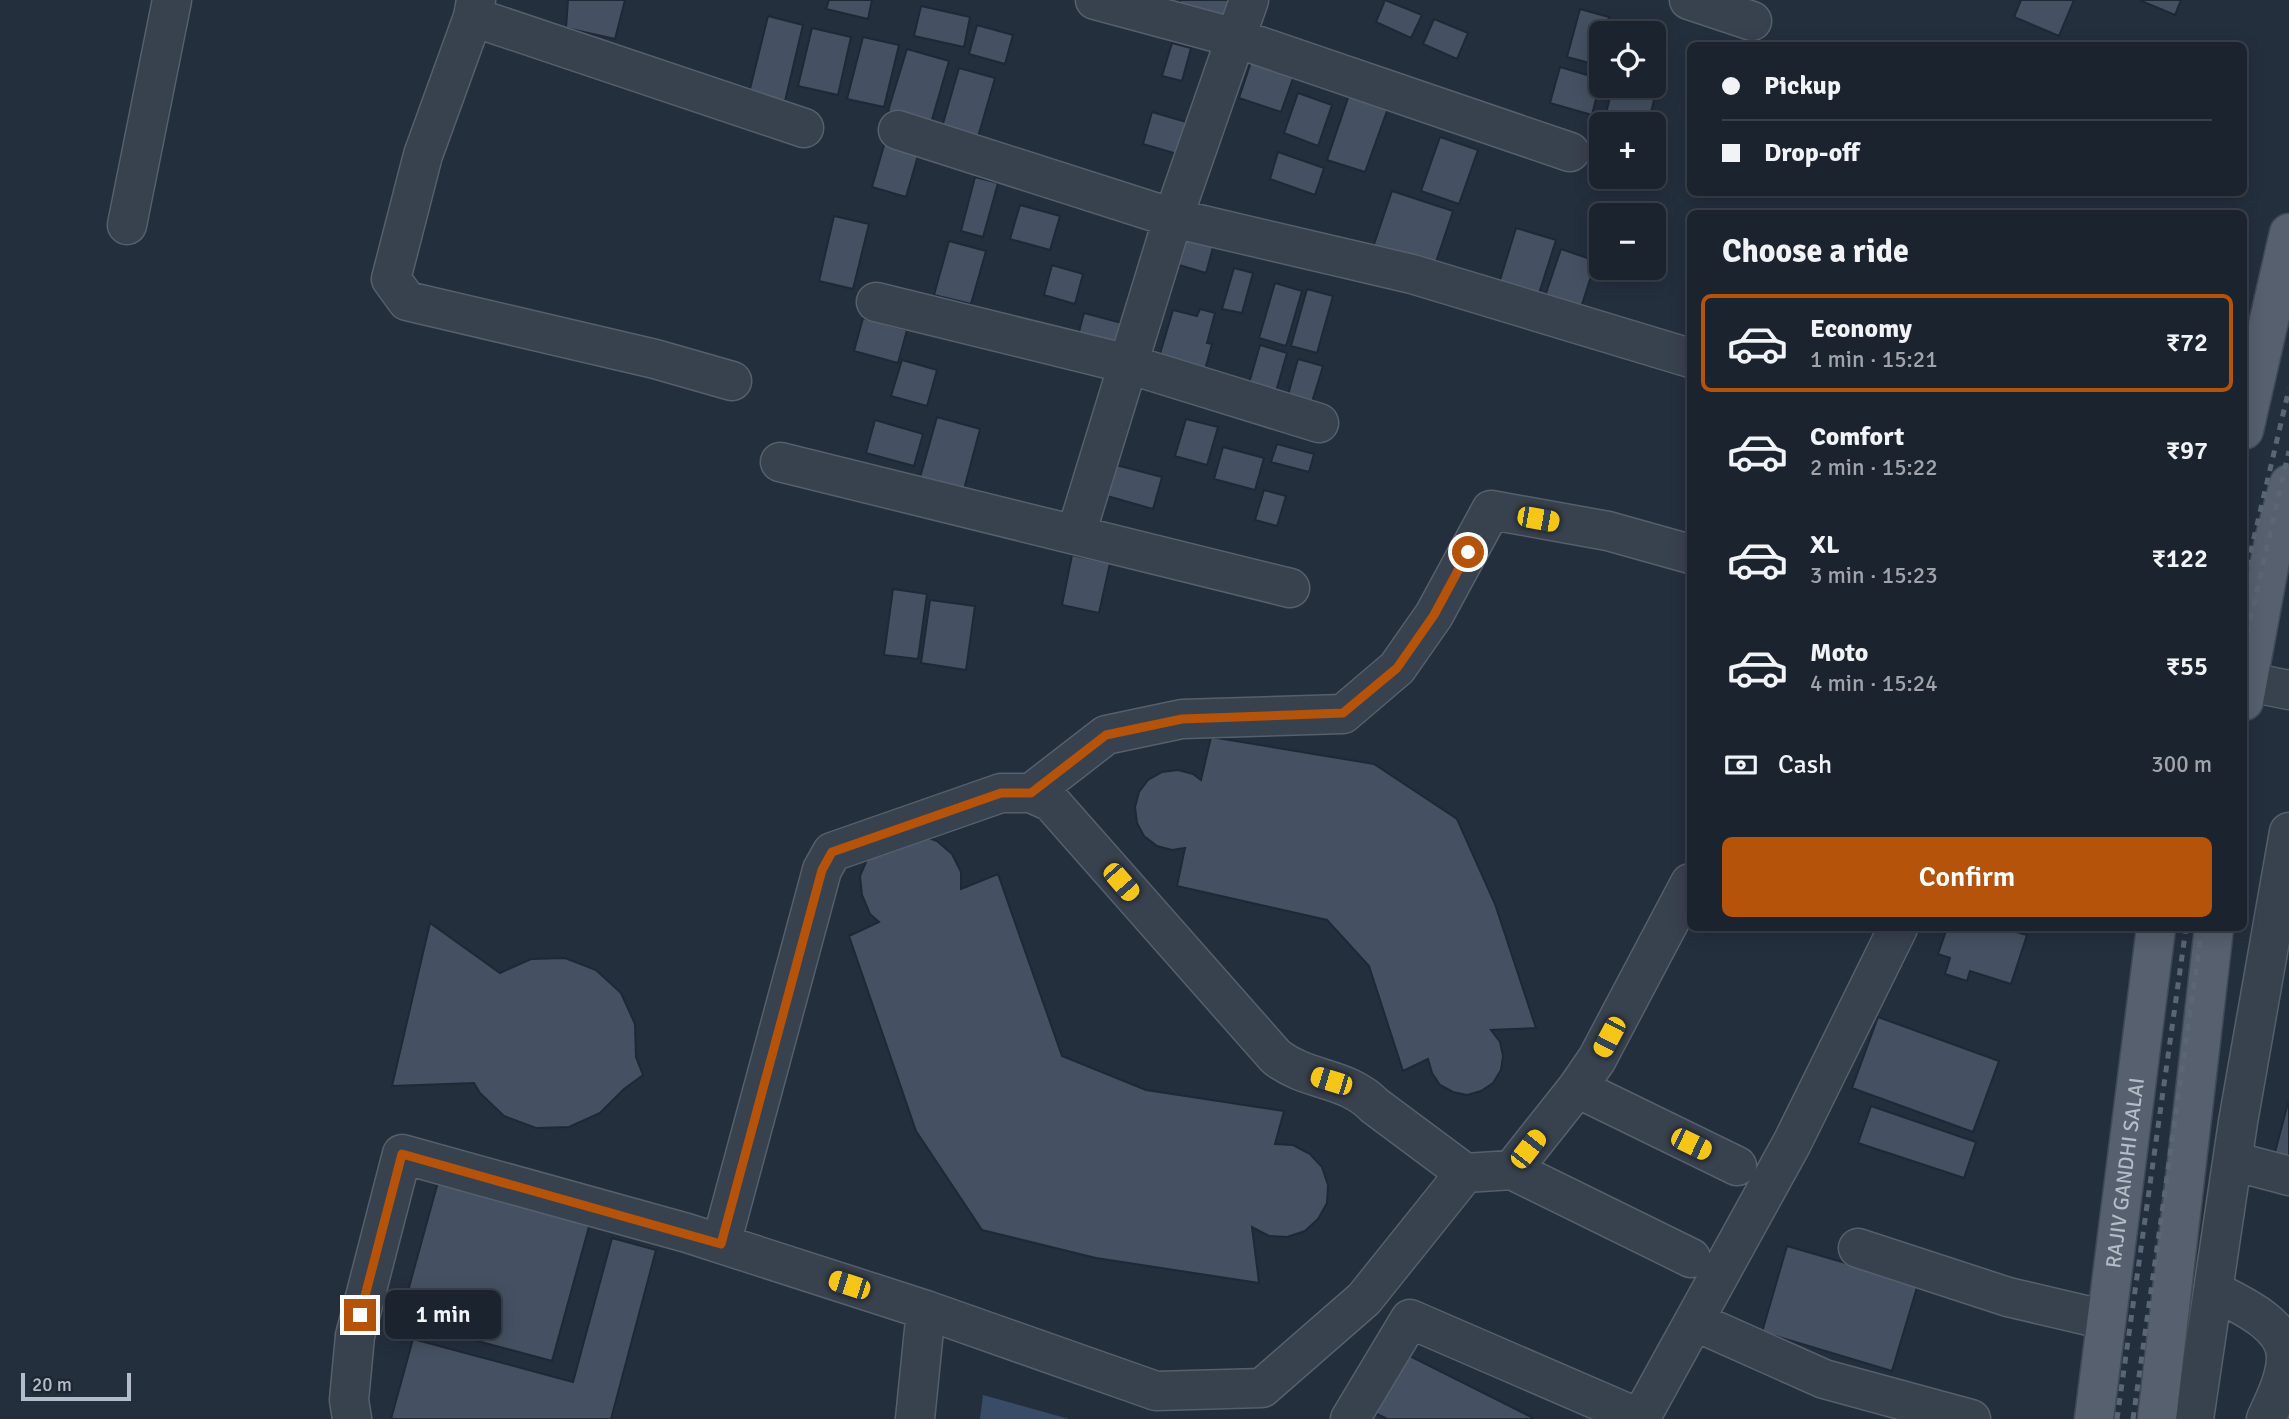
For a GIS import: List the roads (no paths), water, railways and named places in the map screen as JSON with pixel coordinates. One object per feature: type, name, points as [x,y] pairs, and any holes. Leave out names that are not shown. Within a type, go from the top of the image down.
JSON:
[{"type":"main road","points":[[2247,417],[2289,233]]},
{"type":"main road","points":[[2247,673],[2274,540],[2289,484]]},
{"type":"main road","name":"RAJIV GANDHI SALAI","points":[[2094,1419],[2155,931]]},
{"type":"main road","points":[[2157,1419],[2214,931]]},
{"type":"street","points":[[127,225],[172,0]]},
{"type":"street","points":[[1095,0],[1236,38],[1570,152]]},
{"type":"street","points":[[1076,534],[1173,218],[1249,0]]},
{"type":"street","points":[[1689,0],[1752,21]]},
{"type":"street","points":[[732,381],[655,359],[407,301],[391,279],[423,155],[474,8],[804,128]]},
{"type":"street","points":[[898,130],[1173,218],[1412,275],[1687,357]]},
{"type":"street","points":[[876,302],[1128,365],[1319,424]]},
{"type":"street","points":[[780,462],[1290,588]]},
{"type":"street","points":[[1031,793],[1106,735],[1182,719],[1343,713],[1397,668],[1434,615],[1491,510],[1608,531],[1687,553]]},
{"type":"street","points":[[2247,688],[2289,690]]},
{"type":"street","points":[[721,1244],[822,870],[832,852],[1001,793],[1031,793],[1051,802],[1276,1057],[1292,1069],[1351,1087],[1364,1094],[1375,1106],[1465,1172],[1512,1170],[1691,1258]]},
{"type":"street","points":[[2194,1419],[2238,1122],[2289,832]]},
{"type":"street","points":[[1512,1170],[1597,1059],[1687,889]]},
{"type":"street","points":[[1350,1419],[1410,1319],[1640,1419],[1792,1143],[1897,931]]},
{"type":"street","points":[[1577,1088],[1737,1166]]},
{"type":"street","points":[[2191,1117],[2238,1122]]},
{"type":"street","points":[[352,1419],[349,1400],[355,1336],[402,1154],[721,1244],[926,1310],[1156,1391],[1262,1388],[1364,1299],[1465,1172]]},
{"type":"street","points":[[2233,1161],[2289,1176]]},
{"type":"street","points":[[1858,1248],[2008,1297],[2106,1320]]},
{"type":"street","points":[[2214,1291],[2252,1311],[2277,1331],[2286,1356],[2279,1389],[2266,1419]]},
{"type":"street","points":[[915,1419],[926,1310]]},
{"type":"street","points":[[1694,1321],[1824,1379],[1947,1416]]},
{"type":"water","points":[[983,1395],[1069,1419],[980,1419]]},
{"type":"railway","points":[[2247,567],[2289,389]]},
{"type":"railway","points":[[2247,634],[2289,451]]},
{"type":"railway","points":[[2117,1419],[2186,931]]},
{"type":"railway","points":[[2133,1419],[2202,931]]}]
